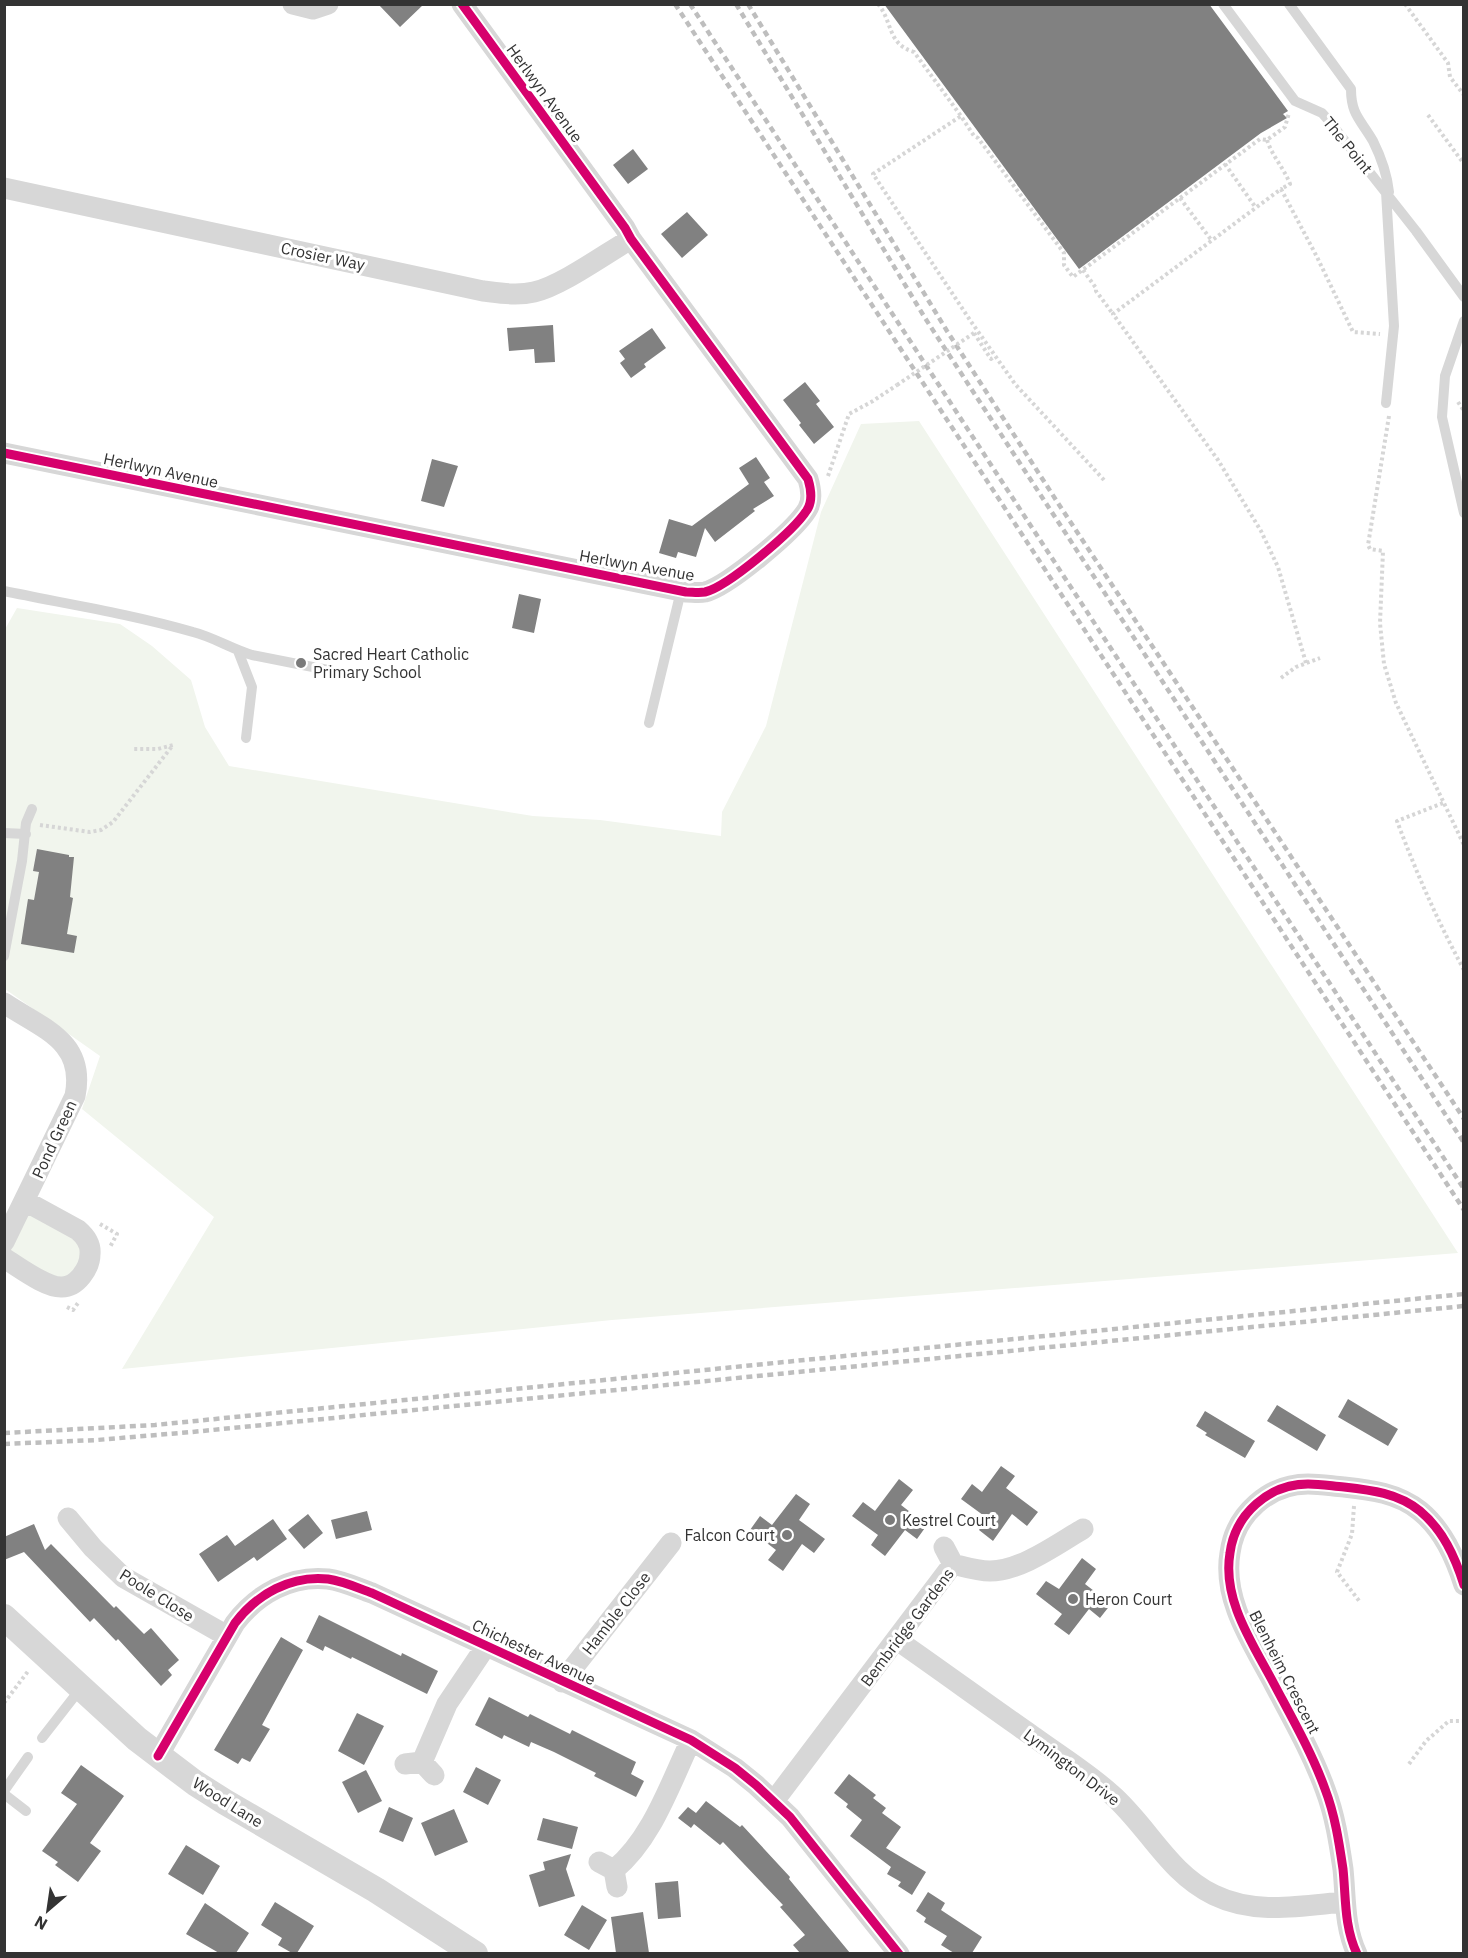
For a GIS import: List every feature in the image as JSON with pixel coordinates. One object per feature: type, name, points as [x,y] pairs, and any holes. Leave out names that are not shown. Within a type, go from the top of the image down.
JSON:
[{"type":"street","points":[[293,4],[313,9],[328,4]]},
{"type":"street","name":"Herlwyn Avenue","points":[[4,453],[681,591],[705,592],[725,583],[786,533],[808,509],[811,491],[808,479],[462,4]]},
{"type":"street","name":"Crosier Way","points":[[4,188],[483,291],[509,294],[534,292],[555,284],[631,239]]},
{"type":"street","name":"Pond Green","points":[[4,1003],[60,1040],[71,1052],[76,1065],[78,1082],[75,1096],[4,1242]]},
{"type":"street","points":[[4,1258],[46,1283],[63,1287],[78,1281],[89,1260],[89,1244],[85,1236],[25,1201]]},
{"type":"street","name":"Blenheim Crescent","points":[[1357,1953],[1350,1936],[1336,1826],[1326,1791],[1312,1758],[1245,1631],[1233,1593],[1229,1554],[1233,1536],[1246,1514],[1262,1498],[1277,1490],[1308,1484],[1370,1490],[1393,1496],[1419,1510],[1429,1520],[1447,1545],[1464,1585]]},
{"type":"street","name":"Poole Close","points":[[68,1518],[93,1548],[123,1577],[227,1636]]},
{"type":"street","name":"Bembridge Gardens","points":[[774,1802],[897,1640],[949,1556],[990,1571],[1005,1570],[1020,1565],[1083,1529]]},
{"type":"street","name":"Hamble Close","points":[[562,1682],[671,1543]]},
{"type":"street","name":"Chichester Avenue","points":[[158,1756],[227,1636],[245,1610],[272,1590],[288,1582],[329,1579],[372,1593],[691,1740],[735,1768],[805,1833],[899,1953]]},
{"type":"street","name":"Wood Lane","points":[[4,1617],[158,1756],[225,1802],[376,1890],[475,1953]]},
{"type":"street","name":"Lymington Drive","points":[[897,1640],[1101,1786],[1136,1819],[1170,1863],[1202,1889],[1229,1901],[1260,1908],[1344,1902]]},
{"type":"street","points":[[420,1767],[447,1704],[486,1646]]},
{"type":"street","points":[[610,1873],[630,1855],[646,1833],[691,1740]]},
{"type":"lane","name":"The Point","points":[[1223,4],[1295,101],[1322,113],[1386,192],[1464,297]]},
{"type":"lane","points":[[1289,4],[1351,89],[1351,106],[1373,142],[1387,174],[1393,335],[1386,403]]},
{"type":"lane","points":[[1464,321],[1445,376],[1442,417],[1464,513]]},
{"type":"lane","points":[[4,591],[144,619],[195,632],[238,651],[338,672]]},
{"type":"lane","points":[[649,723],[681,591]]},
{"type":"lane","points":[[238,651],[252,687],[246,738]]},
{"type":"lane","points":[[4,956],[26,828],[32,809]]},
{"type":"lane","points":[[4,833],[26,828]]},
{"type":"lane","points":[[42,1738],[81,1687]]},
{"type":"lane","points":[[26,1811],[4,1792],[28,1757]]},
{"type":"path","points":[[878,4],[887,15],[891,34],[904,49],[914,52],[962,116],[974,136],[978,138],[1064,253],[1064,265],[1073,277],[1260,139],[1267,140],[1285,127],[1290,109],[1300,103]]},
{"type":"path","points":[[1406,4],[1448,63],[1450,77],[1464,94]]},
{"type":"path","points":[[1428,115],[1464,164]]},
{"type":"path","points":[[962,116],[873,174],[1015,384],[1104,480]]},
{"type":"path","points":[[1113,314],[1290,184],[1286,173],[1271,152],[1267,140]]},
{"type":"path","points":[[1225,164],[1256,208]]},
{"type":"path","points":[[1281,189],[1353,332],[1393,335]]},
{"type":"path","points":[[1180,198],[1212,241]]},
{"type":"path","points":[[1083,270],[1218,460],[1261,531],[1278,567],[1306,663]]},
{"type":"path","points":[[811,491],[825,484],[849,414],[873,401],[974,333],[991,359],[995,356]]},
{"type":"path","points":[[1386,403],[1390,409],[1368,545],[1370,549],[1383,551],[1380,623],[1384,664],[1396,703],[1464,845]]},
{"type":"path","points":[[1281,678],[1306,663],[1320,658]]},
{"type":"path","points":[[26,828],[90,832],[101,830],[113,822],[173,745],[158,749],[133,749]]},
{"type":"path","points":[[1443,803],[1397,821],[1432,908],[1464,970]]},
{"type":"path","points":[[98,1223],[117,1234],[106,1253]]},
{"type":"path","points":[[63,1305],[73,1311],[79,1301]]},
{"type":"path","points":[[1356,1488],[1352,1534],[1337,1572],[1360,1602]]},
{"type":"path","points":[[4,1703],[43,1651]]},
{"type":"path","points":[[1409,1764],[1426,1741],[1449,1721],[1464,1721]]},
{"type":"shaded area","points":[[919,421],[1458,1253],[612,1320],[122,1369],[214,1217],[82,1109],[100,1056],[5,989],[4,631],[17,608],[120,624],[152,646],[191,680],[205,727],[229,766],[533,816],[600,820],[721,836],[722,812],[766,726],[821,512],[861,424]]},
{"type":"shaded area","points":[[25,1201],[89,1244],[71,1286],[5,1258]]},
{"type":"building","points":[[378,4],[424,4],[400,27]]},
{"type":"building","points":[[884,4],[1209,4],[1288,111],[1283,114],[1287,118],[1261,133],[1079,269]]},
{"type":"building","points":[[633,149],[648,169],[628,184],[613,165]]},
{"type":"building","points":[[687,212],[708,235],[682,258],[661,234]]},
{"type":"building","points":[[553,325],[555,362],[535,363],[534,349],[509,351],[507,328]]},
{"type":"building","points":[[652,328],[666,348],[644,364],[646,367],[631,378],[620,363],[625,359],[619,351]]},
{"type":"building","points":[[805,382],[820,401],[816,404],[834,427],[814,444],[783,400]]},
{"type":"building","points":[[756,457],[770,478],[764,482],[774,496],[753,509],[755,511],[715,542],[705,528],[696,557],[678,552],[676,558],[659,553],[669,519],[692,526],[749,484],[739,468]]},
{"type":"building","points":[[432,459],[458,466],[444,507],[421,501]]},
{"type":"building","points":[[519,594],[541,599],[534,633],[512,628]]},
{"type":"building","points":[[37,849],[74,857],[70,897],[73,898],[67,934],[77,936],[74,953],[21,944],[28,899],[34,900],[39,872],[33,871]]},
{"type":"building","points":[[1348,1399],[1398,1429],[1388,1446],[1338,1417]]},
{"type":"building","points":[[1277,1405],[1326,1435],[1317,1451],[1267,1421]]},
{"type":"building","points":[[1205,1411],[1255,1441],[1245,1458],[1205,1435],[1207,1433],[1196,1426]]},
{"type":"building","points":[[1001,1466],[1015,1476],[1006,1488],[1038,1512],[1027,1526],[1012,1514],[993,1541],[979,1530],[987,1518],[961,1499],[972,1484],[982,1492]]},
{"type":"building","name":"Kestrel Court","points":[[899,1479],[913,1490],[901,1505],[927,1525],[917,1539],[905,1530],[885,1556],[871,1545],[878,1535],[852,1516],[863,1502],[875,1511]]},
{"type":"building","name":"Falcon Court","points":[[796,1494],[810,1504],[799,1520],[825,1539],[814,1553],[802,1544],[783,1571],[768,1560],[776,1550],[750,1530],[760,1516],[772,1525]]},
{"type":"building","points":[[367,1511],[372,1530],[336,1539],[331,1520]]},
{"type":"building","points":[[308,1514],[323,1533],[304,1549],[288,1530]]},
{"type":"building","points":[[273,1519],[287,1539],[257,1561],[254,1557],[218,1582],[199,1554],[227,1535],[235,1546]]},
{"type":"building","points":[[34,1524],[45,1550],[51,1544],[114,1608],[116,1606],[144,1634],[151,1628],[179,1660],[168,1670],[172,1675],[161,1686],[118,1639],[116,1641],[94,1618],[90,1622],[24,1552],[4,1560],[4,1537]]},
{"type":"building","name":"Heron Court","points":[[1082,1558],[1096,1569],[1085,1584],[1111,1604],[1100,1618],[1089,1609],[1069,1635],[1054,1624],[1062,1614],[1036,1594],[1046,1581],[1059,1589]]},
{"type":"building","points":[[319,1615],[401,1656],[402,1653],[438,1671],[427,1694],[352,1657],[351,1659],[325,1646],[323,1651],[306,1642]]},
{"type":"building","points":[[281,1637],[303,1650],[262,1725],[270,1729],[250,1762],[242,1758],[238,1764],[214,1750]]},
{"type":"building","points":[[489,1697],[528,1717],[530,1714],[570,1734],[572,1730],[636,1762],[631,1774],[644,1781],[636,1797],[554,1752],[531,1742],[529,1747],[504,1735],[502,1739],[475,1725]]},
{"type":"building","points":[[357,1713],[384,1726],[364,1765],[338,1751]]},
{"type":"building","points":[[81,1765],[124,1796],[90,1843],[101,1851],[78,1882],[55,1865],[58,1862],[42,1851],[77,1804],[61,1793]]},
{"type":"building","points":[[476,1767],[501,1780],[488,1805],[463,1792]]},
{"type":"building","points":[[366,1770],[382,1801],[358,1813],[342,1782]]},
{"type":"building","points":[[849,1774],[876,1795],[873,1798],[886,1808],[882,1813],[901,1827],[886,1848],[926,1872],[912,1895],[898,1886],[901,1882],[887,1874],[891,1867],[850,1836],[862,1820],[834,1793]]},
{"type":"building","points":[[706,1801],[740,1827],[742,1825],[790,1877],[789,1879],[850,1953],[800,1953],[793,1945],[805,1935],[780,1907],[783,1905],[723,1842],[720,1845],[694,1824],[691,1828],[678,1818],[688,1807],[696,1813]]},
{"type":"building","points":[[389,1807],[413,1818],[403,1842],[379,1832]]},
{"type":"building","points":[[454,1809],[468,1842],[435,1856],[421,1823]]},
{"type":"building","points":[[543,1818],[578,1827],[572,1849],[537,1840]]},
{"type":"building","points":[[186,1845],[220,1866],[203,1895],[168,1874]]},
{"type":"building","points":[[571,1854],[566,1869],[575,1896],[539,1907],[529,1875],[545,1870],[543,1862]]},
{"type":"building","points":[[678,1881],[681,1917],[658,1919],[655,1883]]},
{"type":"building","points":[[928,1892],[945,1903],[941,1910],[982,1937],[972,1953],[954,1953],[941,1945],[947,1936],[924,1922],[926,1918],[916,1911]]},
{"type":"building","points":[[275,1902],[314,1926],[297,1953],[292,1953],[278,1945],[282,1938],[261,1925]]},
{"type":"building","points":[[205,1903],[249,1933],[236,1953],[219,1953],[186,1934]]},
{"type":"building","points":[[582,1905],[607,1920],[589,1950],[564,1935]]},
{"type":"building","points":[[643,1912],[649,1953],[616,1953],[611,1917]]},
{"type":"railway","points":[[675,4],[1464,1210]]},
{"type":"railway","points":[[690,4],[1464,1189]]},
{"type":"railway","points":[[736,4],[925,318],[1464,1143]]},
{"type":"railway","points":[[748,4],[947,331],[1464,1119]]},
{"type":"railway","points":[[4,1433],[155,1425],[1464,1294]]},
{"type":"railway","points":[[4,1444],[97,1440],[192,1432],[1464,1306]]},
{"type":"cycle path","points":[[4,453],[686,592],[705,592],[715,588],[744,569],[789,531],[809,506],[811,495],[808,479],[462,4]]},
{"type":"cycle path","points":[[1357,1954],[1348,1922],[1343,1869],[1336,1829],[1320,1776],[1235,1605],[1229,1570],[1233,1539],[1239,1526],[1256,1504],[1280,1489],[1312,1484],[1374,1491],[1403,1500],[1428,1518],[1442,1535],[1457,1564],[1464,1585]]},
{"type":"cycle path","points":[[158,1756],[235,1623],[254,1603],[276,1589],[301,1580],[339,1581],[372,1593],[691,1740],[735,1768],[790,1817],[899,1954]]},
{"type":"place","name":"Sacred Heart Catholic Primary School","points":[[301,663]]},
{"type":"place","name":"Kestrel Court","points":[[890,1520]]},
{"type":"place","name":"Falcon Court","points":[[787,1535]]},
{"type":"place","name":"Heron Court","points":[[1073,1599]]}]
